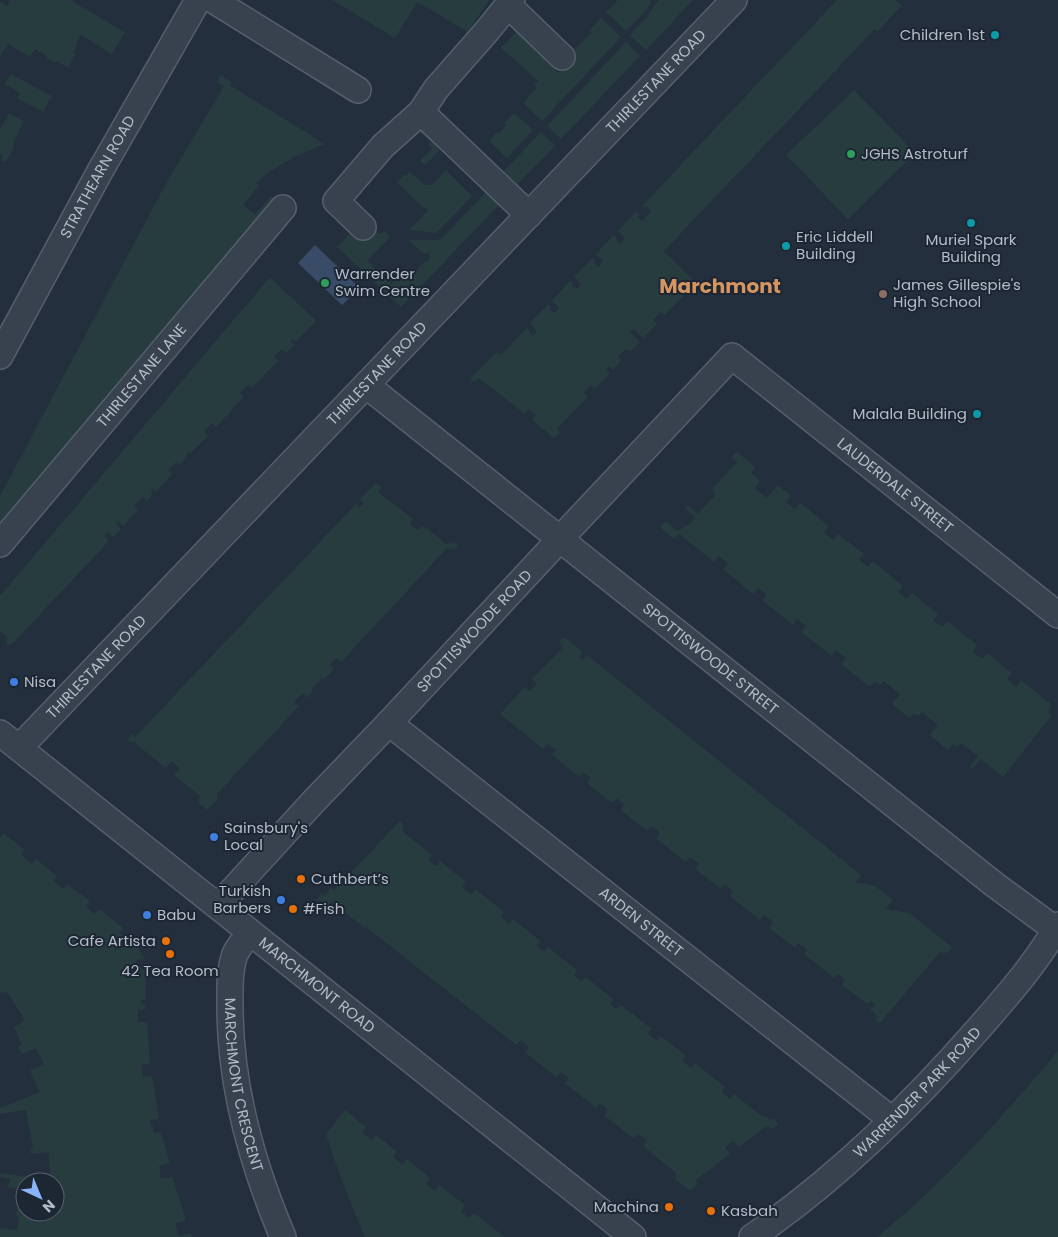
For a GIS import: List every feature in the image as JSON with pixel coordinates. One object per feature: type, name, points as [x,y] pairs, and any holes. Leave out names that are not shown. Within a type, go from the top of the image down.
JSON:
[{"type":"street","name":"STRATHEARN ROAD","points":[[0,356],[99,173],[198,0]]},
{"type":"street","points":[[213,0],[358,90]]},
{"type":"street","name":"THIRLESTANE ROAD","points":[[9,740],[366,385],[734,0]]},
{"type":"street","points":[[363,227],[336,201],[383,146],[421,112],[436,89],[510,3],[562,57]]},
{"type":"street","points":[[421,112],[529,215]]},
{"type":"street","name":"THIRLESTANE LANE","points":[[0,544],[283,208]]},
{"type":"street","name":"SPOTTISWOODE ROAD","points":[[218,906],[314,801],[732,356]]},
{"type":"street","name":"LAUDERDALE STREET","points":[[732,356],[1058,615]]},
{"type":"street","name":"SPOTTISWOODE STREET","points":[[366,385],[1056,933]]},
{"type":"street","name":"ARDEN STREET","points":[[389,723],[892,1120]]},
{"type":"street","name":"MARCHMONT ROAD","points":[[9,740],[633,1237]]},
{"type":"street","name":"MARCHMONT CRESCENT","points":[[251,933],[236,952],[231,974],[230,1021],[233,1058],[237,1089],[247,1134],[260,1179],[283,1237]]},
{"type":"street","name":"WARRENDER PARK ROAD","points":[[752,1237],[817,1188],[892,1120],[953,1058],[990,1016],[1056,933]]},
{"type":"green space","points":[[11,0],[73,0],[73,2],[125,32],[112,54],[81,35],[73,52],[76,54],[68,68],[57,61],[55,63],[46,58],[47,56],[35,49],[30,57],[8,44],[0,56],[0,1],[7,6]]},
{"type":"green space","points":[[332,0],[489,0],[468,32],[417,2],[395,38]]},
{"type":"green space","points":[[618,0],[652,0],[645,12],[626,31],[606,12]]},
{"type":"green space","points":[[658,0],[693,0],[646,50],[630,35],[649,14]]},
{"type":"green space","points":[[837,0],[895,0],[902,5],[878,31],[875,29],[664,251],[692,279],[688,283],[692,287],[665,315],[661,312],[653,320],[657,324],[643,338],[634,329],[630,332],[640,342],[630,352],[626,349],[618,357],[621,361],[613,370],[609,366],[606,370],[610,373],[595,389],[591,385],[584,393],[588,397],[557,429],[560,432],[554,438],[532,420],[536,415],[529,409],[525,414],[479,378],[474,382],[470,379],[497,352],[501,355],[527,327],[533,336],[537,331],[530,323],[548,304],[551,307],[550,310],[555,313],[559,308],[552,301],[570,281],[573,283],[572,286],[577,289],[581,285],[574,277],[592,258],[599,267],[603,261],[596,254],[614,235],[620,244],[625,238],[618,231],[636,211],[642,221],[651,211],[647,207],[644,208],[642,206]]},
{"type":"green space","points":[[601,18],[621,37],[542,121],[523,103],[537,88],[534,85],[538,81],[501,48],[516,32],[558,73],[571,59],[568,55],[591,33],[589,31]]},
{"type":"green space","points":[[626,42],[640,56],[561,139],[547,126]]},
{"type":"green space","points":[[11,74],[52,96],[43,112],[17,98],[20,93],[5,84]]},
{"type":"green space","points":[[221,75],[232,82],[230,85],[325,144],[289,160],[256,183],[259,186],[243,205],[255,215],[271,196],[276,200],[0,526],[0,496],[164,187],[224,86],[217,82]]},
{"type":"green space","name":"JGHS Astroturf","points":[[854,90],[915,153],[848,219],[786,155]]},
{"type":"green space","points":[[9,113],[24,121],[13,143],[14,148],[6,162],[2,160],[2,155],[0,154],[0,129]]},
{"type":"green space","points":[[514,113],[533,130],[507,158],[489,141],[497,132],[499,133],[506,125],[504,123]]},
{"type":"green space","points":[[416,129],[428,132],[440,143],[439,151],[425,165],[420,161],[432,149],[428,145],[431,142]]},
{"type":"green space","points":[[541,132],[555,146],[515,187],[502,173]]},
{"type":"green space","points":[[446,170],[472,196],[436,233],[409,230],[428,210],[422,207],[397,182],[404,174],[406,176],[410,172],[423,184],[432,185]]},
{"type":"green space","points":[[486,192],[499,205],[401,307],[337,247],[355,228],[371,224],[380,234],[384,231],[390,237],[367,261],[391,284],[405,270],[411,275],[425,261],[430,259],[429,254],[424,254],[409,240],[440,240]]},
{"type":"green space","points":[[270,277],[316,321],[296,342],[293,339],[290,341],[294,345],[286,353],[282,349],[274,357],[278,361],[252,388],[248,385],[240,393],[244,397],[216,427],[212,423],[204,432],[208,436],[191,453],[189,452],[180,465],[176,462],[168,470],[172,474],[156,492],[152,489],[151,492],[153,494],[147,501],[143,497],[134,506],[138,510],[123,526],[118,521],[116,523],[121,529],[113,537],[108,532],[104,536],[109,541],[13,643],[6,644],[7,637],[0,631],[0,596]]},
{"type":"green space","points":[[737,452],[755,467],[751,473],[760,481],[755,488],[767,498],[778,485],[791,496],[786,502],[795,509],[800,503],[829,526],[824,533],[833,540],[838,534],[864,554],[859,560],[868,567],[873,561],[903,586],[898,592],[907,599],[912,593],[938,614],[933,620],[942,627],[947,621],[977,645],[973,652],[982,659],[987,653],[1012,673],[1007,679],[1016,687],[1021,680],[1052,705],[1048,712],[1052,715],[1003,777],[981,759],[972,769],[970,767],[978,756],[961,743],[957,747],[953,744],[948,750],[930,735],[938,725],[922,712],[918,716],[914,713],[909,718],[892,704],[900,694],[884,681],[880,685],[875,681],[870,687],[841,664],[846,658],[836,650],[832,656],[801,632],[806,626],[797,619],[793,625],[762,600],[767,594],[758,588],[753,594],[723,569],[728,563],[719,556],[714,562],[679,534],[674,539],[660,527],[666,521],[677,531],[691,523],[695,517],[685,508],[688,505],[698,514],[716,494],[712,489],[737,462],[732,457]]},
{"type":"green space","points":[[376,483],[382,487],[378,492],[413,519],[410,524],[418,530],[422,526],[427,528],[446,544],[452,542],[454,544],[456,542],[457,547],[454,550],[447,548],[341,662],[336,658],[329,665],[334,669],[324,679],[322,678],[307,698],[303,693],[294,702],[299,706],[217,794],[217,800],[208,810],[197,802],[201,797],[174,775],[180,768],[171,761],[166,768],[134,742],[130,742],[127,739],[132,734],[135,737],[356,504],[360,507],[364,503],[360,499]]},
{"type":"green space","points":[[564,637],[583,652],[579,657],[583,660],[587,655],[861,875],[856,882],[875,886],[893,900],[886,909],[909,913],[952,947],[947,953],[940,952],[880,1023],[877,1021],[876,1014],[870,1009],[875,1005],[871,1001],[867,1004],[842,985],[845,980],[838,974],[834,978],[804,954],[807,950],[798,943],[795,948],[769,928],[773,922],[764,915],[760,920],[730,896],[733,891],[725,884],[721,889],[695,869],[699,864],[690,857],[686,862],[656,838],[660,833],[651,826],[647,831],[621,810],[624,805],[616,798],[612,803],[587,783],[591,778],[583,772],[579,777],[552,755],[556,750],[548,744],[543,749],[500,714],[525,687],[530,691],[537,684],[532,679],[563,647],[559,642]]},
{"type":"green space","points":[[400,821],[403,832],[432,855],[428,860],[436,866],[440,861],[466,882],[462,887],[471,894],[475,889],[504,912],[501,917],[509,924],[513,919],[540,941],[537,946],[544,952],[548,947],[577,970],[574,975],[581,981],[586,977],[613,999],[610,1004],[617,1009],[621,1005],[652,1029],[648,1034],[657,1041],[661,1036],[686,1056],[682,1061],[691,1068],[695,1063],[725,1087],[722,1092],[730,1099],[734,1094],[763,1117],[766,1116],[770,1120],[773,1119],[778,1122],[777,1125],[773,1129],[767,1126],[739,1147],[733,1141],[725,1147],[730,1154],[696,1180],[697,1185],[690,1191],[675,1179],[676,1173],[643,1146],[647,1140],[638,1134],[634,1139],[604,1115],[608,1110],[600,1103],[596,1108],[565,1083],[569,1078],[561,1072],[556,1077],[525,1052],[529,1047],[521,1040],[516,1045],[366,927],[331,902],[328,906],[320,900],[316,900],[322,893],[324,896],[331,888],[334,890]]},
{"type":"green space","points":[[3,833],[25,850],[21,855],[32,864],[36,859],[57,876],[54,881],[63,889],[67,884],[90,901],[86,907],[95,914],[100,909],[123,928],[119,933],[124,937],[114,950],[135,944],[145,959],[136,960],[136,967],[145,967],[146,999],[141,1000],[142,1005],[146,1005],[146,1009],[138,1010],[138,1022],[147,1022],[150,1064],[141,1065],[143,1077],[152,1076],[159,1119],[150,1120],[151,1126],[153,1126],[154,1133],[161,1132],[170,1163],[159,1166],[161,1178],[172,1176],[186,1220],[175,1224],[179,1236],[190,1233],[192,1237],[0,1237],[0,1228],[17,1230],[18,1222],[65,1222],[65,1172],[50,1172],[48,1152],[31,1154],[30,1149],[33,1148],[26,1110],[0,1114],[0,1108],[40,1092],[30,1071],[44,1064],[36,1048],[22,1054],[18,1046],[22,1044],[14,1027],[25,1020],[7,992],[0,991],[0,837]]},
{"type":"green space","points":[[1058,1051],[1058,1237],[877,1237],[926,1194],[972,1148]]},
{"type":"green space","points":[[345,1110],[366,1127],[362,1133],[372,1140],[376,1135],[397,1152],[393,1157],[402,1165],[407,1159],[430,1178],[426,1184],[435,1191],[439,1185],[465,1205],[461,1211],[469,1218],[474,1213],[505,1237],[365,1237],[344,1186],[326,1134]]},
{"type":"green space","points":[[0,1173],[15,1175],[15,1188],[8,1187],[10,1179],[0,1177]]},
{"type":"water","points":[[315,245],[360,288],[342,305],[298,263]]},
{"type":"place","name":"Children 1st","points":[[995,35]]},
{"type":"place","name":"JGHS Astroturf","points":[[851,154]]},
{"type":"place","name":"Muriel Spark Building","points":[[971,223]]},
{"type":"place","name":"Eric Liddell Building","points":[[786,246]]},
{"type":"place","name":"Warrender Swim Centre","points":[[325,283]]},
{"type":"place","name":"James Gillespie's High School","points":[[883,294]]},
{"type":"place","name":"Malala Building","points":[[977,414]]},
{"type":"place","name":"Nisa","points":[[14,682]]},
{"type":"place","name":"Sainsbury's Local","points":[[214,837]]},
{"type":"place","name":"Cuthbert’s","points":[[301,879]]},
{"type":"place","name":"Turkish Barbers","points":[[281,900]]},
{"type":"place","name":"#Fish","points":[[293,909]]},
{"type":"place","name":"Babu","points":[[147,915]]},
{"type":"place","name":"Cafe Artista","points":[[166,941]]},
{"type":"place","name":"42 Tea Room","points":[[170,954]]},
{"type":"place","name":"Machina","points":[[669,1207]]},
{"type":"place","name":"Kasbah","points":[[711,1211]]},
{"type":"district","name":"Marchmont","points":[[720,286]]}]
